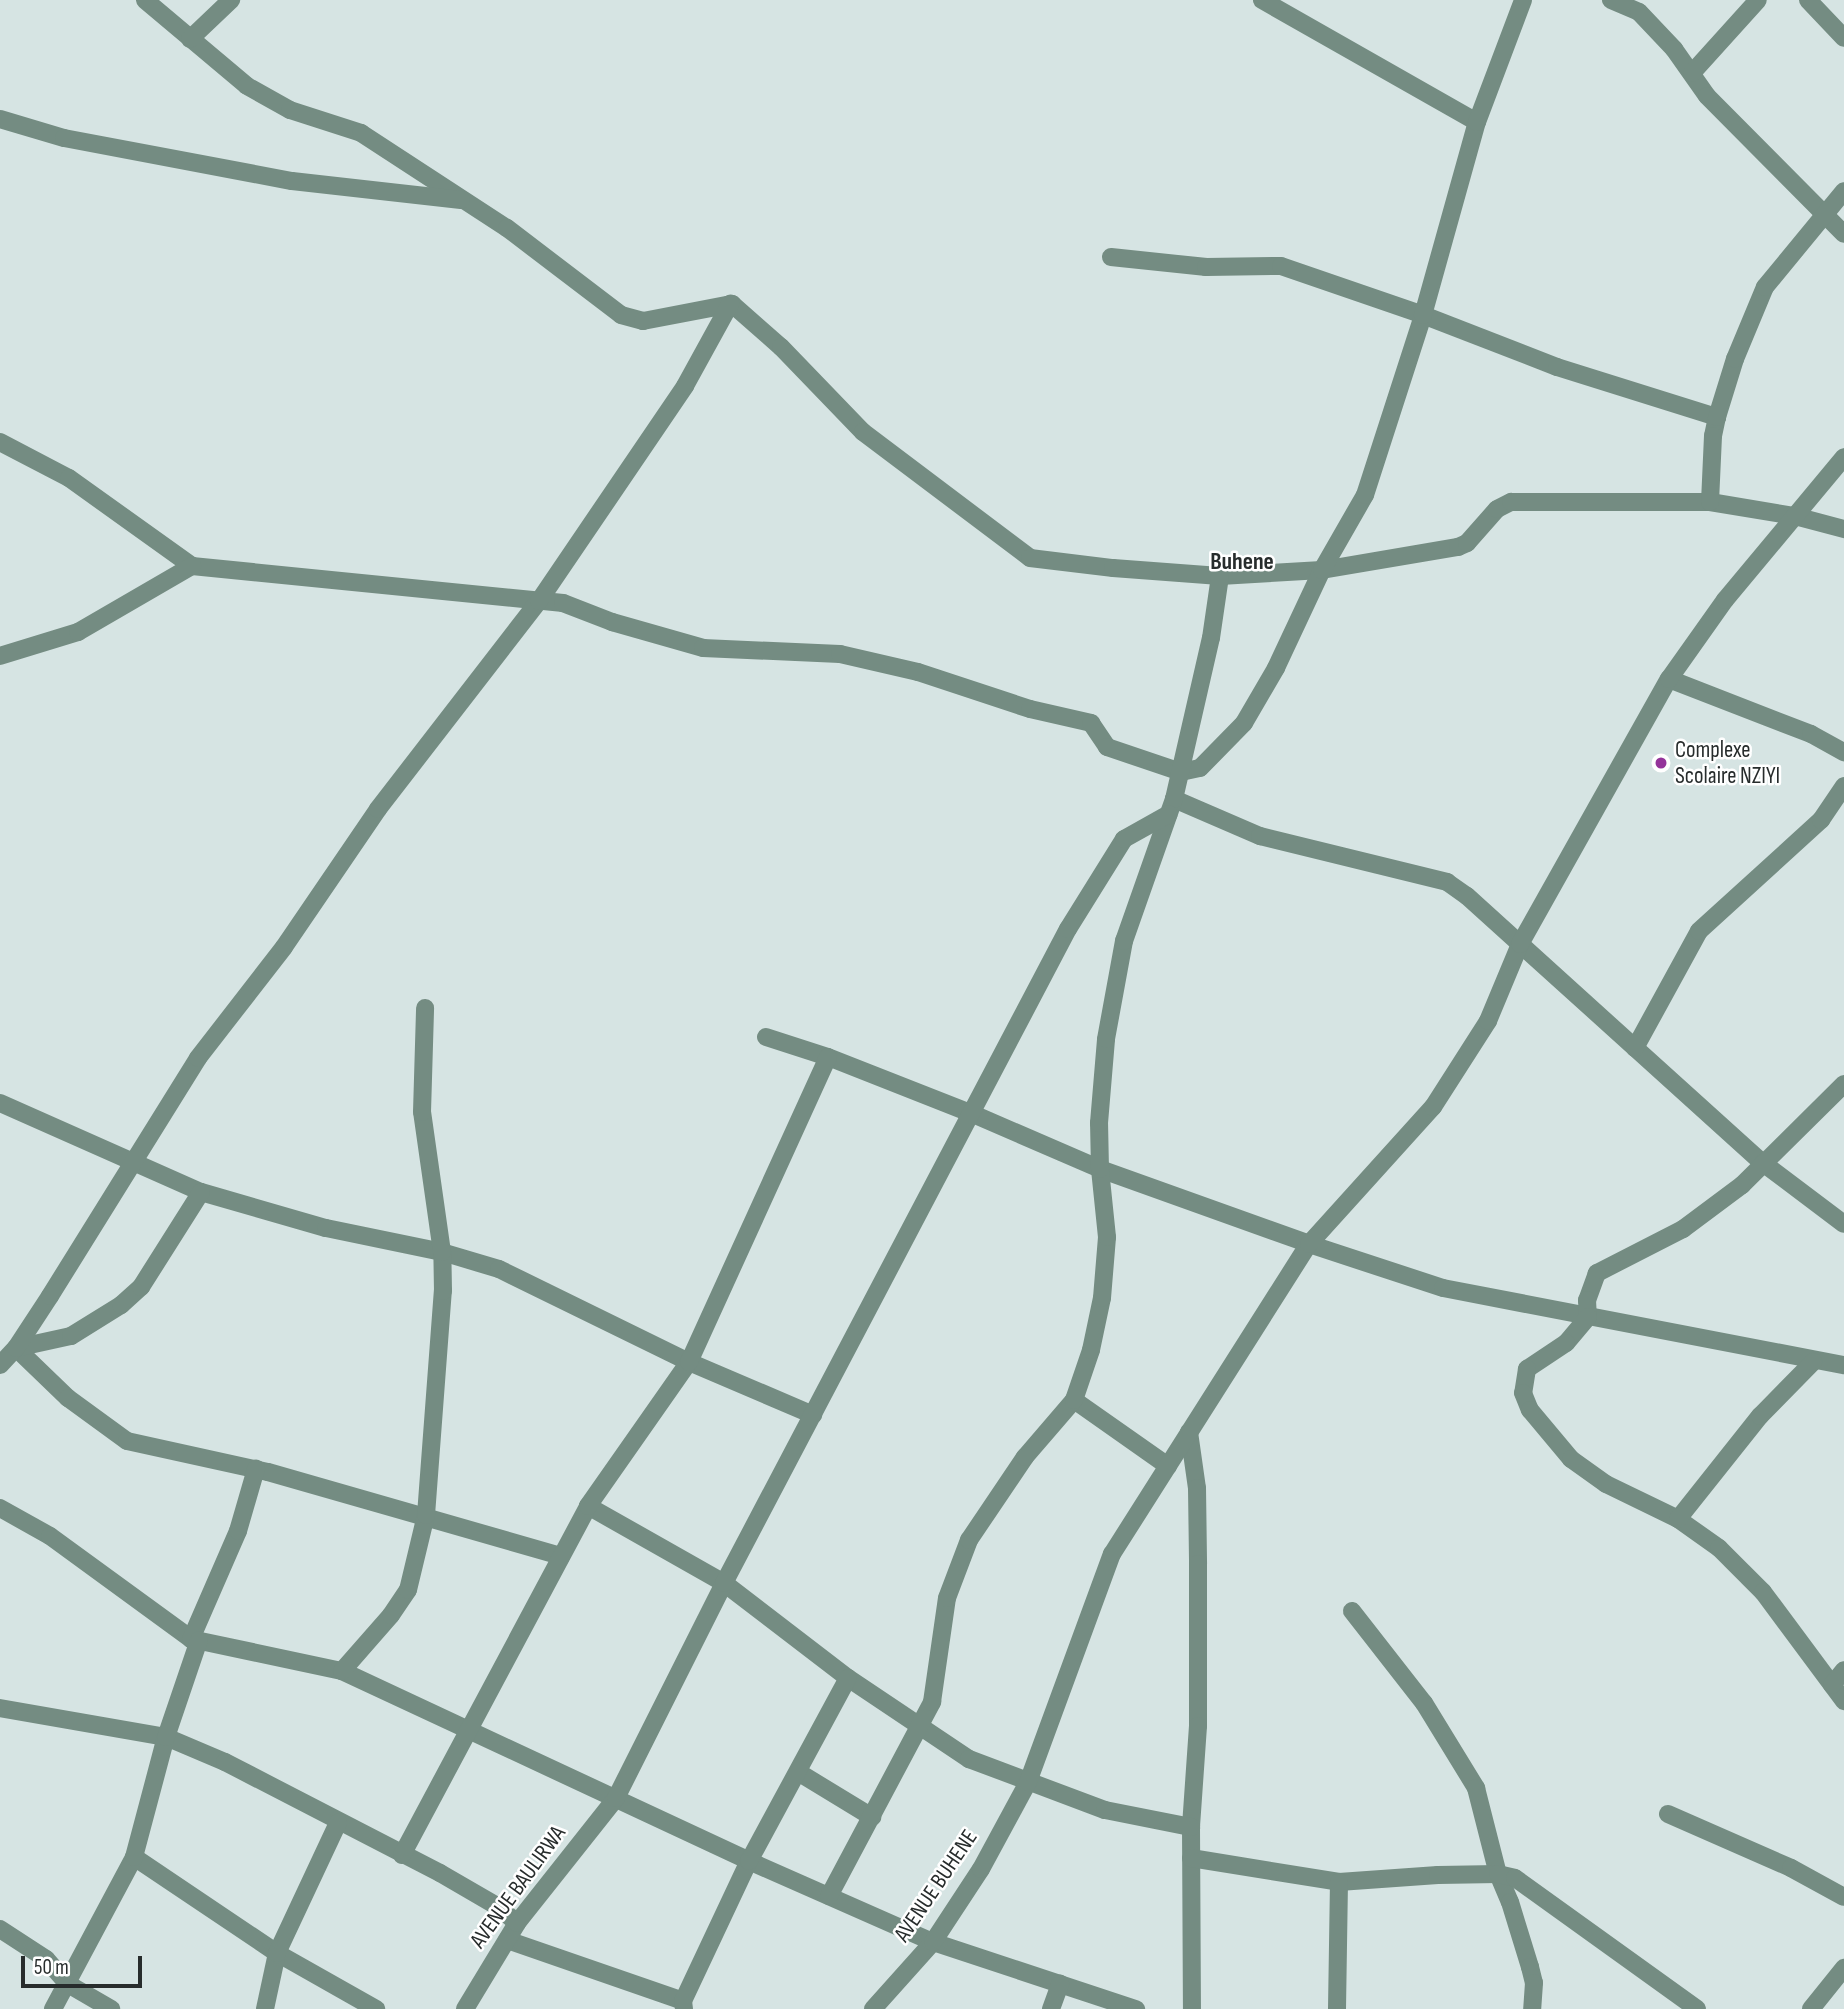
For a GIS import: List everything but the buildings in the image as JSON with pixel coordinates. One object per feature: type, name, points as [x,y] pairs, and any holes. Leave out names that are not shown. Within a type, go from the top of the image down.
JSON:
[{"type":"street","points":[[145,0],[247,86],[290,110],[361,133],[467,201],[630,319],[643,321],[730,304]]},
{"type":"street","points":[[190,39],[231,0]]},
{"type":"street","points":[[1262,0],[1477,122]]},
{"type":"street","points":[[0,442],[69,478],[192,566],[563,603],[612,622],[703,648],[840,654],[918,672],[1030,709],[1091,723],[1107,747],[1181,772],[1200,768],[1244,723],[1276,668],[1322,570],[1365,495],[1423,315],[1477,122],[1523,0]]},
{"type":"street","points":[[1611,0],[1639,12],[1674,49],[1707,96],[1844,234]]},
{"type":"street","points":[[1692,73],[1758,0]]},
{"type":"street","points":[[1808,0],[1844,38]]},
{"type":"street","points":[[0,119],[64,138],[292,181],[467,201]]},
{"type":"street","points":[[1710,502],[1713,436],[1717,417],[1735,359],[1765,287],[1844,191]]},
{"type":"street","points":[[1111,257],[1206,267],[1271,265],[1423,315],[1557,367],[1717,417]]},
{"type":"street","points":[[730,304],[781,346],[863,432],[1021,554],[1037,559],[1100,567],[1220,576],[1322,570],[1458,547],[1467,543],[1497,509],[1511,502],[1710,502],[1795,516],[1844,529]]},
{"type":"street","points":[[0,1365],[16,1348],[198,1058],[284,947],[378,809],[472,683],[539,601],[685,386],[730,304]]},
{"type":"street","name":"AVENUE BUHENE","points":[[873,2009],[933,1942],[981,1869],[1028,1782],[1112,1554],[1309,1244],[1433,1107],[1489,1021],[1520,944],[1669,679],[1725,600],[1844,457]]},
{"type":"street","points":[[0,656],[78,632],[192,566]]},
{"type":"street","points":[[829,1896],[932,1702],[947,1598],[969,1540],[1025,1457],[1074,1400],[1091,1350],[1102,1298],[1107,1237],[1100,1169],[1099,1124],[1106,1039],[1122,951],[1172,807],[1181,772],[1211,638],[1220,576]]},
{"type":"street","points":[[1669,679],[1811,734],[1844,752]]},
{"type":"street","points":[[1635,1048],[1699,931],[1821,820],[1844,786]]},
{"type":"street","points":[[1172,807],[1260,836],[1436,877],[1466,896],[1763,1163],[1844,1224]]},
{"type":"street","name":"AVENUE BAULIRWA","points":[[465,2009],[517,1923],[616,1798],[724,1583],[1068,929],[1121,844],[1129,835],[1172,807]]},
{"type":"street","points":[[342,1671],[391,1615],[408,1590],[426,1515],[443,1291],[442,1252],[422,1112],[425,1008]]},
{"type":"street","points":[[766,1037],[828,1057],[973,1114],[1100,1169],[1309,1244],[1443,1288],[1699,1336],[1813,1362],[1844,1365]]},
{"type":"street","points":[[402,1855],[589,1506],[689,1362],[828,1057]]},
{"type":"street","points":[[1844,1084],[1742,1185],[1683,1229],[1597,1273],[1587,1300],[1588,1317],[1566,1343],[1527,1369],[1523,1394],[1530,1410],[1571,1459],[1606,1484],[1678,1519],[1719,1548],[1763,1592],[1844,1701]]},
{"type":"street","points":[[0,1103],[201,1192],[326,1228],[442,1252],[499,1269],[689,1362],[813,1415]]},
{"type":"street","points":[[16,1348],[71,1336],[121,1305],[141,1287],[201,1192]]},
{"type":"street","points":[[16,1348],[68,1398],[127,1441],[256,1469],[426,1515],[561,1556]]},
{"type":"street","points":[[1678,1519],[1760,1416],[1813,1362]]},
{"type":"street","points":[[1074,1400],[1168,1466]]},
{"type":"street","points":[[1189,1432],[1197,1488],[1198,1564],[1198,1726],[1191,1827],[1192,2009]]},
{"type":"street","points":[[53,2009],[134,1857],[195,1639],[238,1531],[256,1469]]},
{"type":"street","points":[[589,1506],[724,1583],[849,1678],[969,1759],[1105,1810],[1191,1827]]},
{"type":"street","points":[[0,1508],[50,1536],[195,1639],[342,1671],[749,1861],[933,1942],[1136,2009]]},
{"type":"street","points":[[1352,1611],[1424,1703],[1476,1788],[1498,1874],[1510,1902],[1530,1966],[1534,1983],[1532,2009]]},
{"type":"street","points":[[1832,1685],[1844,1670]]},
{"type":"street","points":[[507,1940],[684,2005],[749,1861],[849,1678]]},
{"type":"street","points":[[0,1708],[166,1737],[225,1762],[402,1855],[497,1906],[517,1923]]},
{"type":"street","points":[[798,1772],[872,1817]]},
{"type":"street","points":[[1668,1814],[1791,1868],[1844,1897]]},
{"type":"street","points":[[265,2009],[276,1952],[338,1823]]},
{"type":"street","points":[[134,1857],[276,1952],[376,2009]]},
{"type":"street","points":[[1191,1858],[1339,1882],[1498,1874],[1515,1878],[1697,2009]]},
{"type":"street","points":[[1337,2009],[1339,1882]]},
{"type":"street","points":[[0,1929],[46,1959],[68,1984],[111,2009]]},
{"type":"street","points":[[1811,2009],[1844,1968]]},
{"type":"street","points":[[1051,2009],[1060,1984]]},
{"type":"place","name":"Complexe Scolaire NZIYI","points":[[1661,763]]},
{"type":"district","name":"Buhene","points":[[1242,562]]}]
